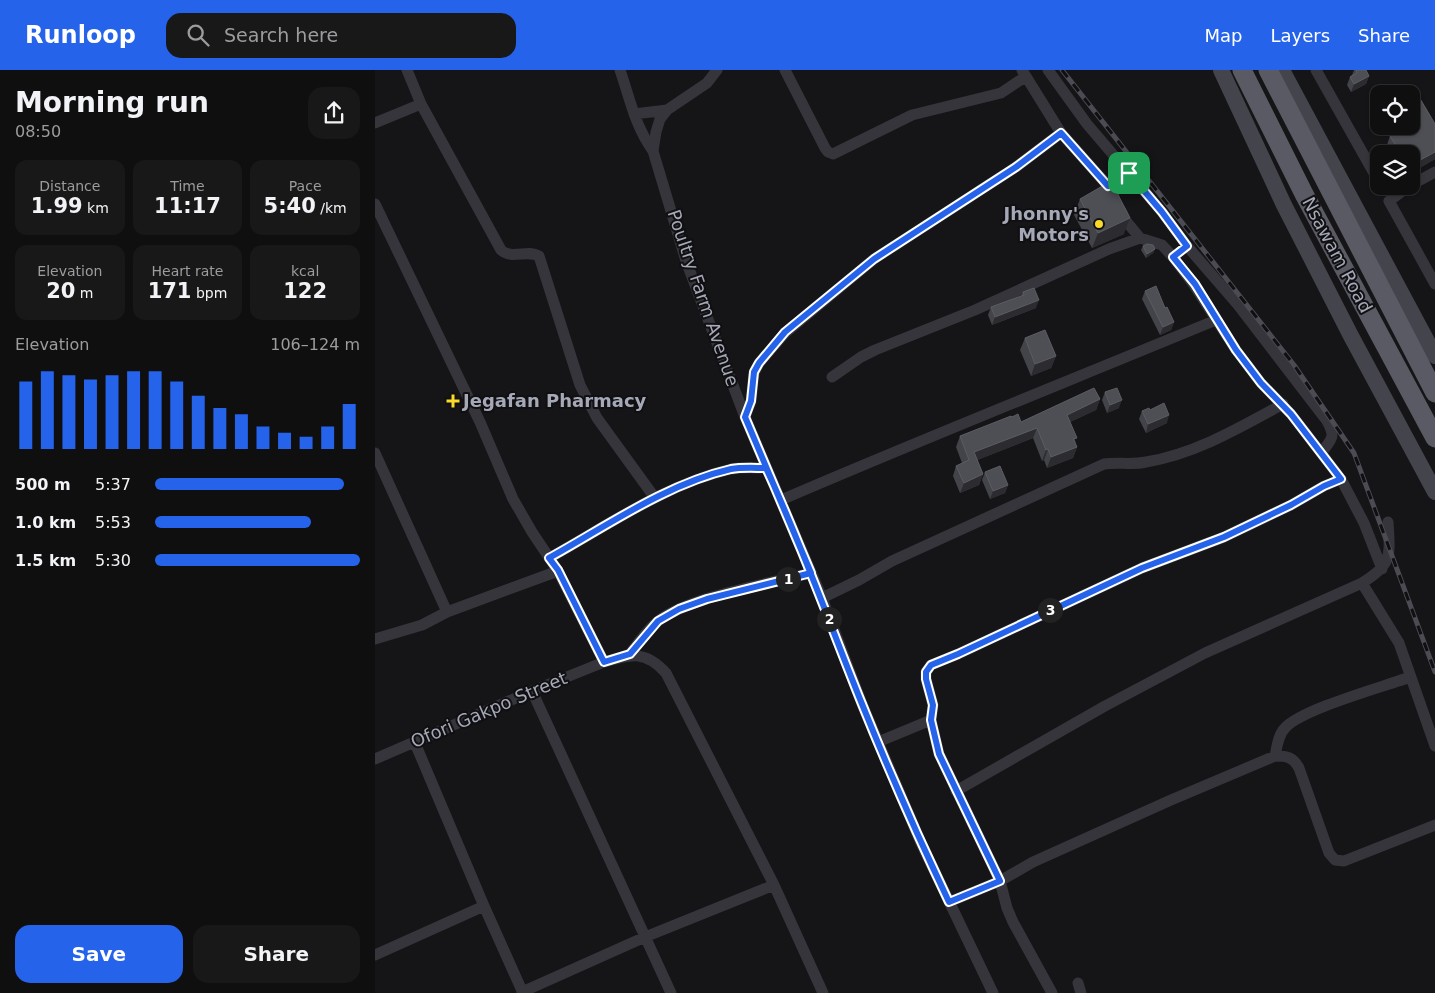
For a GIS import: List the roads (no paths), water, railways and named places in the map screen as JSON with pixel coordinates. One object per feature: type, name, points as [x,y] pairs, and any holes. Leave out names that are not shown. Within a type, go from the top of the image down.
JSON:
[{"type":"highway","name":"Nsawam Road","points":[[1242,70],[1303,194],[1435,438]]},
{"type":"highway","name":"Nsawam Road","points":[[1268,70],[1435,392]]},
{"type":"main road","points":[[1221,70],[1284,206],[1435,492]]},
{"type":"main road","points":[[1282,70],[1435,356]]},
{"type":"street","points":[[407,70],[421,104],[501,250],[505,254],[511,255],[534,253],[539,256],[581,385],[597,418],[655,498]]},
{"type":"street","points":[[620,70],[633,114],[643,138],[653,151]]},
{"type":"street","points":[[653,151],[660,119],[667,110],[707,82],[717,70]]},
{"type":"street","points":[[785,70],[825,148],[833,154],[912,115],[1001,93],[1023,73],[1061,133],[1108,186],[1126,221],[1140,238],[1162,245],[1173,257],[1195,284],[1236,350],[1261,383],[1283,404],[1341,479],[1363,523],[1382,569]]},
{"type":"street","points":[[1048,70],[1087,124],[1238,305],[1327,421],[1333,432],[1332,438],[1321,453]]},
{"type":"street","points":[[1316,70],[1370,166]]},
{"type":"street","points":[[375,123],[421,104]]},
{"type":"street","points":[[633,114],[667,110]]},
{"type":"street","points":[[745,417],[751,401],[754,372],[759,363],[785,332],[874,259],[1016,167],[1061,133]]},
{"type":"street","name":"Poultry Farm Avenue","points":[[653,151],[686,261],[745,417],[822,598],[878,742],[921,842],[993,993]]},
{"type":"street","points":[[1420,180],[1435,172]]},
{"type":"street","points":[[1108,186],[1129,173]]},
{"type":"street","points":[[1386,195],[1435,284]]},
{"type":"street","points":[[1389,201],[1397,195]]},
{"type":"street","points":[[375,204],[480,422],[513,499],[558,570],[604,662]]},
{"type":"street","points":[[832,377],[861,357],[875,350],[975,310],[1109,249],[1140,238]]},
{"type":"street","points":[[1173,257],[1187,246]]},
{"type":"street","points":[[781,500],[870,461],[1039,394],[1217,320]]},
{"type":"street","points":[[822,598],[892,561],[1104,464],[1116,462],[1145,463],[1194,449],[1228,434],[1283,404]]},
{"type":"street","points":[[375,453],[447,612]]},
{"type":"street","points":[[549,558],[655,498],[733,469],[766,468]]},
{"type":"street","points":[[1052,993],[1013,922],[1000,881],[939,754],[931,720],[933,705],[926,672],[931,665],[1142,568],[1224,537],[1341,479]]},
{"type":"street","points":[[956,791],[1105,706],[1205,653],[1362,583],[1382,569],[1387,560],[1389,548],[1388,522]]},
{"type":"street","points":[[375,639],[422,625],[447,612],[558,570]]},
{"type":"street","points":[[811,573],[707,599],[679,609],[658,621],[630,654],[647,658],[658,664],[666,673],[773,885],[823,993]]},
{"type":"street","points":[[1362,583],[1395,635],[1435,746]]},
{"type":"street","name":"Ofori Gakpo Street","points":[[375,759],[532,691],[604,662],[630,654]]},
{"type":"street","points":[[1275,756],[1280,736],[1285,728],[1296,719],[1325,706],[1410,677]]},
{"type":"street","points":[[532,691],[671,993]]},
{"type":"street","points":[[878,742],[931,720]]},
{"type":"street","points":[[415,743],[522,993],[645,937],[773,885]]},
{"type":"street","points":[[949,902],[1000,881],[1033,862],[1153,808],[1275,756],[1287,756],[1295,760],[1329,853],[1335,860],[1343,861],[1359,856],[1435,826]]},
{"type":"street","points":[[375,955],[484,906]]},
{"type":"railway","points":[[1062,70],[1294,365],[1354,453],[1435,672]]},
{"type":"place","name":"Jhonny's Motors","points":[[1099,224]]},
{"type":"place","name":"Jegafan Pharmacy","points":[[453,401]]}]
